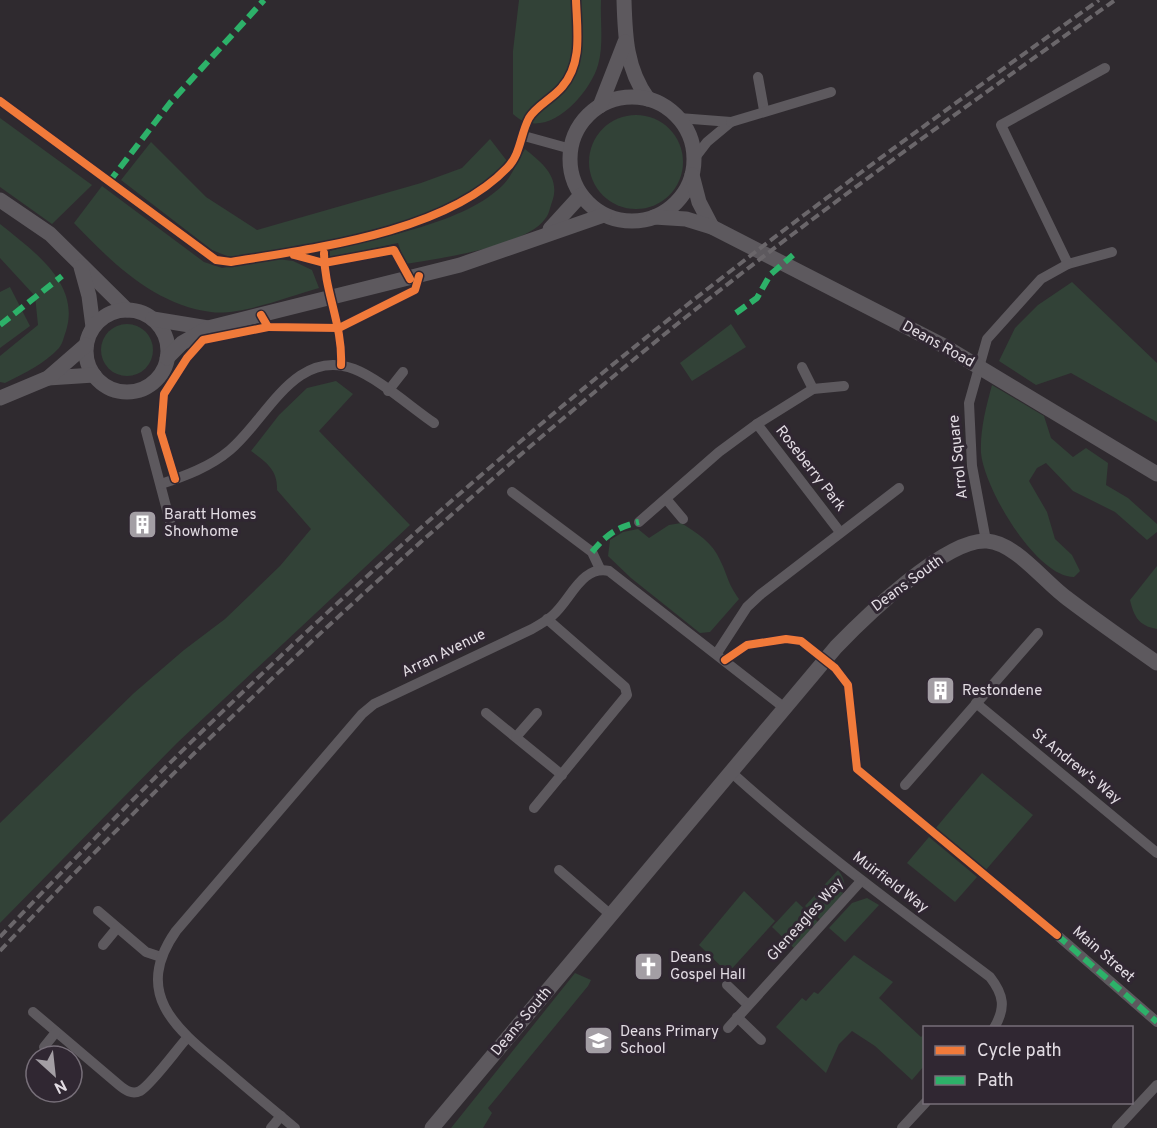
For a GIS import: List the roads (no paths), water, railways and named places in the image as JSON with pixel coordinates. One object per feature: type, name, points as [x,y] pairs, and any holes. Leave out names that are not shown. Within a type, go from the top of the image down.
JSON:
[{"type":"street","points":[[624,0],[625,42],[634,77],[648,99]]},
{"type":"street","points":[[600,106],[625,42]]},
{"type":"street","points":[[1068,264],[1001,124],[1105,68]]},
{"type":"street","points":[[758,77],[764,110]]},
{"type":"street","points":[[719,230],[699,202],[693,167],[693,144],[679,118],[665,106],[648,99],[615,100],[600,106],[581,124],[571,149],[572,173],[581,195],[604,215],[620,220],[638,221],[654,218],[671,207],[685,193],[693,167],[707,142],[730,122],[764,110],[831,92]]},
{"type":"street","points":[[679,118],[730,122]]},
{"type":"street","points":[[524,136],[571,149]]},
{"type":"street","points":[[541,237],[563,217],[581,195]]},
{"type":"street","points":[[0,200],[50,234],[127,310]]},
{"type":"street","points":[[166,358],[182,343],[208,328],[419,276],[503,252],[604,215]]},
{"type":"street","name":"Deans Road","points":[[654,218],[686,219],[719,230],[800,274],[944,346],[1157,474]]},
{"type":"street","name":"Arrol Square","points":[[986,540],[972,466],[969,403],[987,339],[1041,279],[1068,264],[1112,252]]},
{"type":"street","points":[[80,264],[89,296],[93,327]]},
{"type":"street","points":[[153,319],[166,338],[165,365],[153,383],[135,390],[116,392],[94,375],[87,361],[86,345],[93,327],[107,315],[135,310],[153,319],[208,328]]},
{"type":"street","points":[[0,398],[48,378],[86,345]]},
{"type":"street","points":[[161,484],[201,469],[230,450],[294,379],[316,367],[341,365],[357,370],[434,423]]},
{"type":"street","points":[[802,367],[813,389]]},
{"type":"street","points":[[388,391],[403,372]]},
{"type":"street","points":[[48,378],[94,375]]},
{"type":"street","name":"Roseberry Park","points":[[639,522],[667,500],[719,452],[757,424],[813,389],[844,386]]},
{"type":"street","name":"Roseberry Park","points":[[757,424],[840,532]]},
{"type":"street","points":[[146,431],[172,529]]},
{"type":"street","name":"Roseberry Park","points":[[717,653],[747,607],[899,488]]},
{"type":"street","points":[[512,492],[592,552],[600,569],[609,571],[786,709]]},
{"type":"street","points":[[667,500],[683,519]]},
{"type":"street","points":[[986,540],[1003,545],[1020,557],[1065,598],[1157,663]]},
{"type":"street","name":"Deans South","points":[[432,1128],[836,647],[875,607],[946,556],[971,543],[986,540]]},
{"type":"street","name":"Arran Avenue","points":[[296,1128],[173,1024],[162,1004],[158,974],[161,957],[176,931],[362,714],[374,704],[532,629],[547,619],[585,576],[600,569]]},
{"type":"street","points":[[534,808],[627,695],[625,687],[547,619]]},
{"type":"street","points":[[905,785],[1038,633]]},
{"type":"street","name":"St Andrew's Way","points":[[976,704],[1157,853]]},
{"type":"street","points":[[486,713],[562,775]]},
{"type":"street","points":[[516,737],[537,713]]},
{"type":"street","name":"Muirfield Way","points":[[732,773],[792,827],[990,977],[1003,996],[1003,1011],[995,1026]]},
{"type":"street","points":[[559,870],[612,916]]},
{"type":"street","name":"Gleneagles Way","points":[[728,1028],[861,881]]},
{"type":"street","points":[[98,911],[146,952],[161,957]]},
{"type":"street","points":[[103,945],[117,928]]},
{"type":"street","name":"Main Street","points":[[1057,934],[1157,1022]]},
{"type":"street","points":[[727,985],[748,1005]]},
{"type":"street","points":[[33,1012],[126,1091],[140,1092],[187,1038]]},
{"type":"street","points":[[737,1017],[761,1040]]},
{"type":"street","points":[[46,1044],[56,1032]]},
{"type":"street","points":[[1117,1128],[1157,1085]]},
{"type":"street","points":[[902,1128],[924,1104]]},
{"type":"street","points":[[271,1128],[281,1116]]},
{"type":"railway","points":[[0,937],[79,854],[242,693],[325,614],[496,462],[673,316],[778,235],[1099,0]]},
{"type":"railway","points":[[0,951],[161,786],[244,706],[413,549],[499,473],[676,325],[784,241],[1115,0]]},
{"type":"place","name":"Baratt Homes Showhome","points":[[143,524]]},
{"type":"place","name":"Restondene","points":[[941,691]]},
{"type":"place","name":"Deans Gospel Hall","points":[[649,967]]},
{"type":"place","name":"Deans Primary School","points":[[599,1041]]}]
